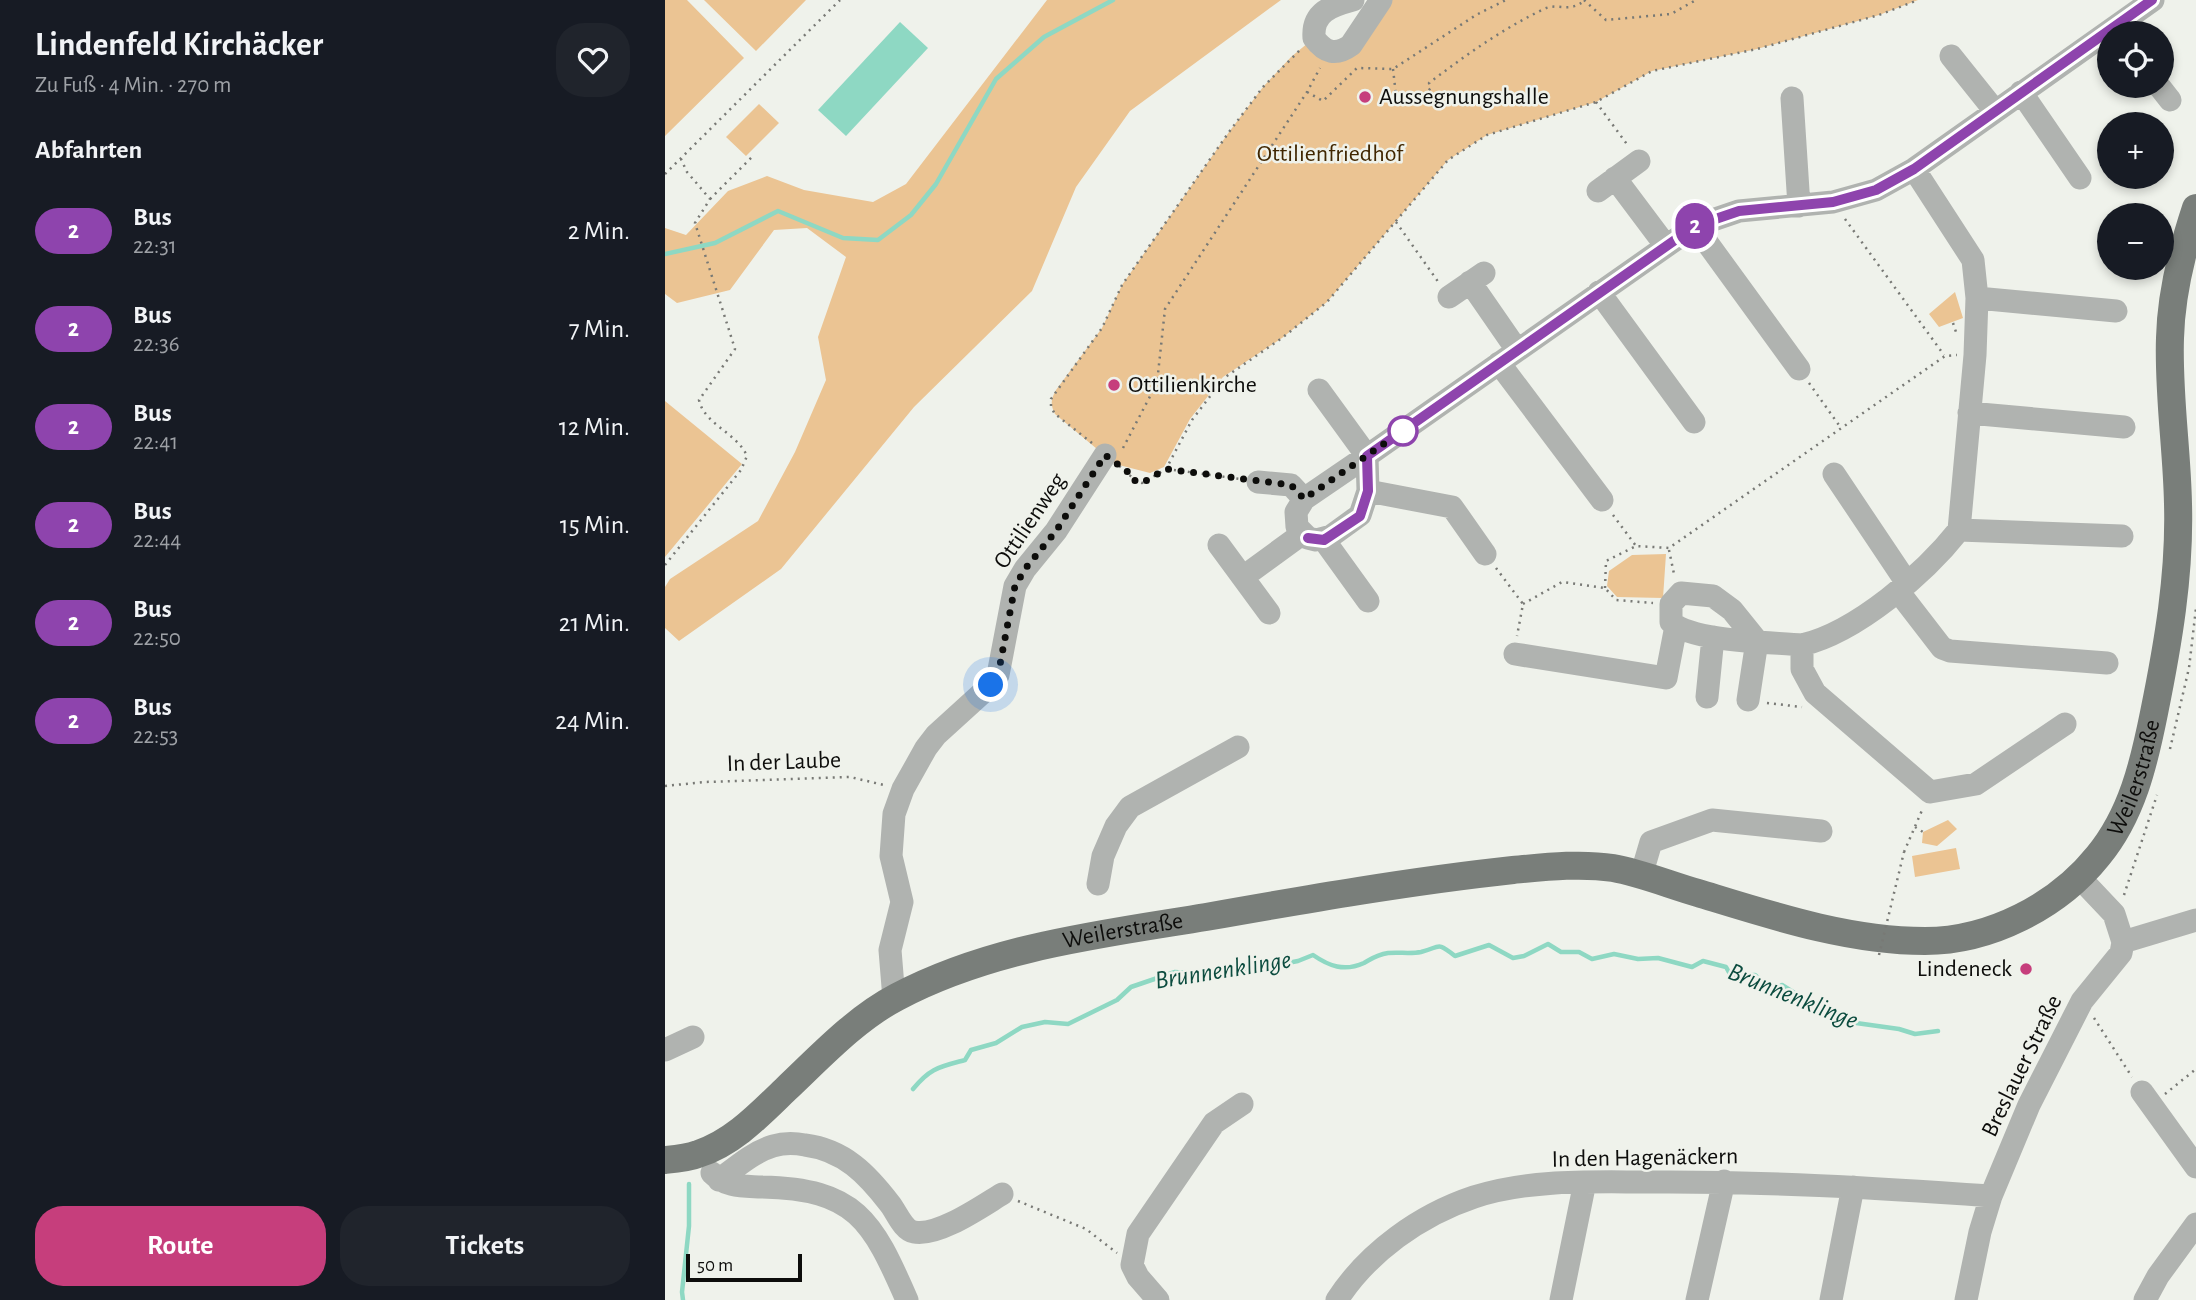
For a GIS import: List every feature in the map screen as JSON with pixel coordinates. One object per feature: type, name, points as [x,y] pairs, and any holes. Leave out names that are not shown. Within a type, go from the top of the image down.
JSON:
[{"type":"main road","name":"Weilerstraße","points":[[665,1160],[697,1155],[726,1141],[758,1117],[848,1032],[894,999],[958,970],[1021,951],[1108,933],[1482,873],[1547,866],[1611,867],[1816,926],[1880,938],[1928,941],[1970,936],[2006,925],[2041,906],[2079,877],[2116,832],[2143,768],[2167,645],[2176,576],[2179,507],[2170,339],[2175,286],[2185,240],[2196,208]]},
{"type":"street","points":[[1353,0],[1322,12],[1314,25],[1320,45],[1335,53],[1351,45],[1381,0]]},
{"type":"street","points":[[2127,21],[2153,0]]},
{"type":"street","points":[[1368,601],[1313,537],[1297,527],[1296,512],[1304,499],[1695,226],[1739,211],[1833,202],[1876,190],[1914,169],[2021,92],[2097,42]]},
{"type":"street","points":[[1951,56],[1995,111]]},
{"type":"street","points":[[2021,92],[2080,178]]},
{"type":"street","points":[[1791,98],[1799,206]]},
{"type":"street","points":[[1639,160],[1607,184],[1665,246]]},
{"type":"street","points":[[1676,608],[1682,630],[1713,637],[1757,641],[1803,645],[1816,642],[1903,587],[1941,552],[1959,530],[1975,355],[1977,298],[1973,260],[1914,169]]},
{"type":"street","points":[[1695,226],[1799,369]]},
{"type":"street","points":[[1449,297],[1477,277],[1508,356],[1602,500]]},
{"type":"street","points":[[1599,292],[1694,422]]},
{"type":"street","points":[[1977,298],[2116,311]]},
{"type":"street","points":[[1243,577],[1313,537],[1360,516],[1368,491],[1367,456],[1319,390]]},
{"type":"street","points":[[1969,414],[2125,427]]},
{"type":"street","name":"Ottilienweg","points":[[894,999],[890,950],[902,902],[891,856],[891,833],[894,814],[903,789],[936,735],[991,685],[998,675],[1015,586],[1025,569],[1110,459]]},
{"type":"street","points":[[1834,474],[1942,648],[1950,652],[2107,663]]},
{"type":"street","points":[[1258,482],[1291,485],[1304,499]]},
{"type":"street","points":[[1368,491],[1452,508],[1485,554]]},
{"type":"street","points":[[1959,530],[2122,536]]},
{"type":"street","points":[[1219,545],[1269,613]]},
{"type":"street","points":[[1676,608],[1713,596],[1732,610],[1757,641],[1748,700]]},
{"type":"street","points":[[1515,653],[1666,678],[1676,608]]},
{"type":"street","points":[[1707,697],[1713,637]]},
{"type":"street","points":[[1803,645],[1802,669],[1815,693],[1930,792],[1976,785],[2065,724]]},
{"type":"street","points":[[1098,884],[1103,856],[1115,826],[1130,807],[1238,747]]},
{"type":"street","points":[[1641,876],[1651,842],[1712,820],[1821,831]]},
{"type":"street","points":[[2079,877],[2114,914],[2123,942],[2196,920]]},
{"type":"street","name":"Breslauer Straße","points":[[1966,1300],[1980,1232],[1991,1196],[2029,1105],[2082,1001],[2121,953],[2123,942]]},
{"type":"street","points":[[665,1050],[692,1037]]},
{"type":"street","points":[[2146,1098],[2196,1167]]},
{"type":"street","points":[[1158,1300],[1138,1277],[1132,1265],[1138,1234],[1214,1123],[1242,1104]]},
{"type":"street","points":[[719,1180],[750,1157],[773,1146],[792,1143],[817,1146],[833,1151],[855,1165],[875,1184],[905,1227],[914,1232],[948,1224],[1002,1194]]},
{"type":"street","points":[[697,1155],[719,1180],[732,1186],[810,1191],[838,1200],[859,1216],[885,1249],[907,1300]]},
{"type":"street","points":[[1697,1300],[1724,1181]]},
{"type":"street","name":"In den Hagenäckern","points":[[1337,1300],[1347,1284],[1377,1253],[1426,1218],[1475,1197],[1533,1186],[1585,1182],[1724,1181],[1991,1196]]},
{"type":"street","points":[[1561,1300],[1585,1182]]},
{"type":"street","points":[[1831,1300],[1853,1187]]},
{"type":"street","points":[[2145,1300],[2158,1276],[2196,1224]]},
{"type":"path","points":[[665,174],[839,0]]},
{"type":"path","points":[[1307,92],[1323,101],[1357,68],[1393,69],[1476,15],[1506,0]]},
{"type":"path","points":[[1393,69],[1397,95],[1407,101],[1420,98],[1431,88],[1429,83],[1482,43],[1548,7],[1567,9],[1578,6],[1584,0],[1606,20],[1671,13],[1696,0]]},
{"type":"path","points":[[1320,45],[1291,57],[1263,87],[1122,285],[1102,328],[1051,399],[1055,414],[1127,471],[1131,479],[1142,483],[1166,469],[1192,420],[1224,378],[1282,338],[1327,302],[1448,160],[1487,135],[1596,102],[1652,71],[1757,49],[1878,15],[1918,0]]},
{"type":"path","points":[[1110,459],[1157,383],[1165,309],[1307,92],[1320,45]]},
{"type":"path","points":[[1596,102],[1639,160]]},
{"type":"path","points":[[665,565],[741,470],[747,456],[742,444],[701,410],[699,400],[735,349],[695,223],[710,199],[753,156]]},
{"type":"path","points":[[681,159],[687,172],[710,199]]},
{"type":"path","points":[[1605,588],[1607,561],[1636,546],[1669,548],[1945,355],[1833,202]]},
{"type":"path","points":[[1396,221],[1449,297]]},
{"type":"path","points":[[1799,369],[1841,428]]},
{"type":"path","points":[[1166,469],[1258,482]]},
{"type":"path","points":[[1602,500],[1636,546]]},
{"type":"path","points":[[1523,604],[1562,582],[1605,588],[1616,600],[1676,608],[1676,584],[1669,548]]},
{"type":"path","points":[[1485,554],[1523,604],[1515,653]]},
{"type":"path","name":"In der Laube","points":[[665,786],[851,777],[903,789]]},
{"type":"path","points":[[1879,955],[1905,852],[1930,792]]},
{"type":"path","points":[[1915,827],[1923,832]]},
{"type":"path","points":[[2082,1001],[2146,1098],[2196,1069]]},
{"type":"path","points":[[1002,1194],[1086,1229],[1132,1265]]},
{"type":"green space","points":[[665,0],[687,0],[744,58],[665,136]]},
{"type":"green space","points":[[704,0],[806,0],[756,51]]},
{"type":"green space","points":[[1047,0],[1281,0],[1130,111],[1076,187],[1032,291],[914,407],[781,569],[679,641],[665,628],[665,587],[670,579],[758,521],[795,452],[826,380],[818,337],[846,257],[807,228],[774,230],[730,290],[677,303],[665,294],[665,228],[686,235],[728,191],[767,176],[804,190],[873,202],[906,184]]},
{"type":"green space","name":"Ottilienfriedhof","points":[[1381,0],[1918,0],[1879,15],[1757,49],[1652,71],[1596,102],[1487,135],[1448,160],[1327,302],[1282,338],[1223,377],[1190,419],[1164,467],[1150,473],[1115,464],[1055,414],[1052,402],[1056,390],[1102,328],[1122,285],[1263,87],[1291,57],[1314,38],[1335,53]]},
{"type":"green space","points":[[759,104],[779,123],[746,156],[726,137]]},
{"type":"green space","points":[[1955,292],[1963,318],[1939,327],[1929,314]]},
{"type":"green space","points":[[665,401],[742,464],[665,557]]},
{"type":"green space","points":[[1666,554],[1663,598],[1617,597],[1607,586],[1609,571],[1632,555]]},
{"type":"green space","points":[[1948,820],[1957,829],[1937,846],[1922,843],[1923,832]]},
{"type":"green space","points":[[1956,848],[1960,869],[1915,877],[1912,856]]},
{"type":"shaded area","points":[[900,22],[928,48],[846,136],[818,110]]},
{"type":"waterway","points":[[665,254],[715,243],[778,211],[843,238],[878,240],[911,215],[936,184],[996,79],[1044,37],[1113,0]]},
{"type":"waterway","name":"Brunnenklinge","points":[[913,1089],[936,1069],[965,1060],[971,1050],[996,1043],[1022,1027],[1045,1022],[1068,1024],[1117,1000],[1131,987],[1175,972],[1243,972],[1257,964],[1277,965],[1313,955],[1331,965],[1350,967],[1384,954],[1417,953],[1438,946],[1455,956],[1489,945],[1513,958],[1524,956],[1548,944],[1561,952],[1579,952],[1592,959],[1614,954],[1638,959],[1658,958],[1692,967],[1703,961],[1726,967],[1731,976],[1755,975],[1772,991],[1782,985],[1826,1013],[1849,1022],[1915,1034],[1938,1031]]},
{"type":"waterway","points":[[683,1300],[689,1226],[689,1184]]},
{"type":"bus line","name":"2","points":[[1308,538],[1324,540],[1360,516],[1368,491],[1367,456],[1695,226],[1739,211],[1833,202],[1876,190],[1914,169],[2152,0]]},
{"type":"place","name":"Aussegnungshalle","points":[[1365,97]]},
{"type":"place","name":"Ottilienkirche","points":[[1114,385]]},
{"type":"place","name":"Lindeneck","points":[[2026,969]]},
{"type":"route","points":[[991,685],[998,675],[1015,586],[1025,569],[1056,531],[1105,455],[1127,471],[1131,479],[1142,483],[1166,469],[1291,485],[1304,499],[1411,425],[1403,431]]}]
